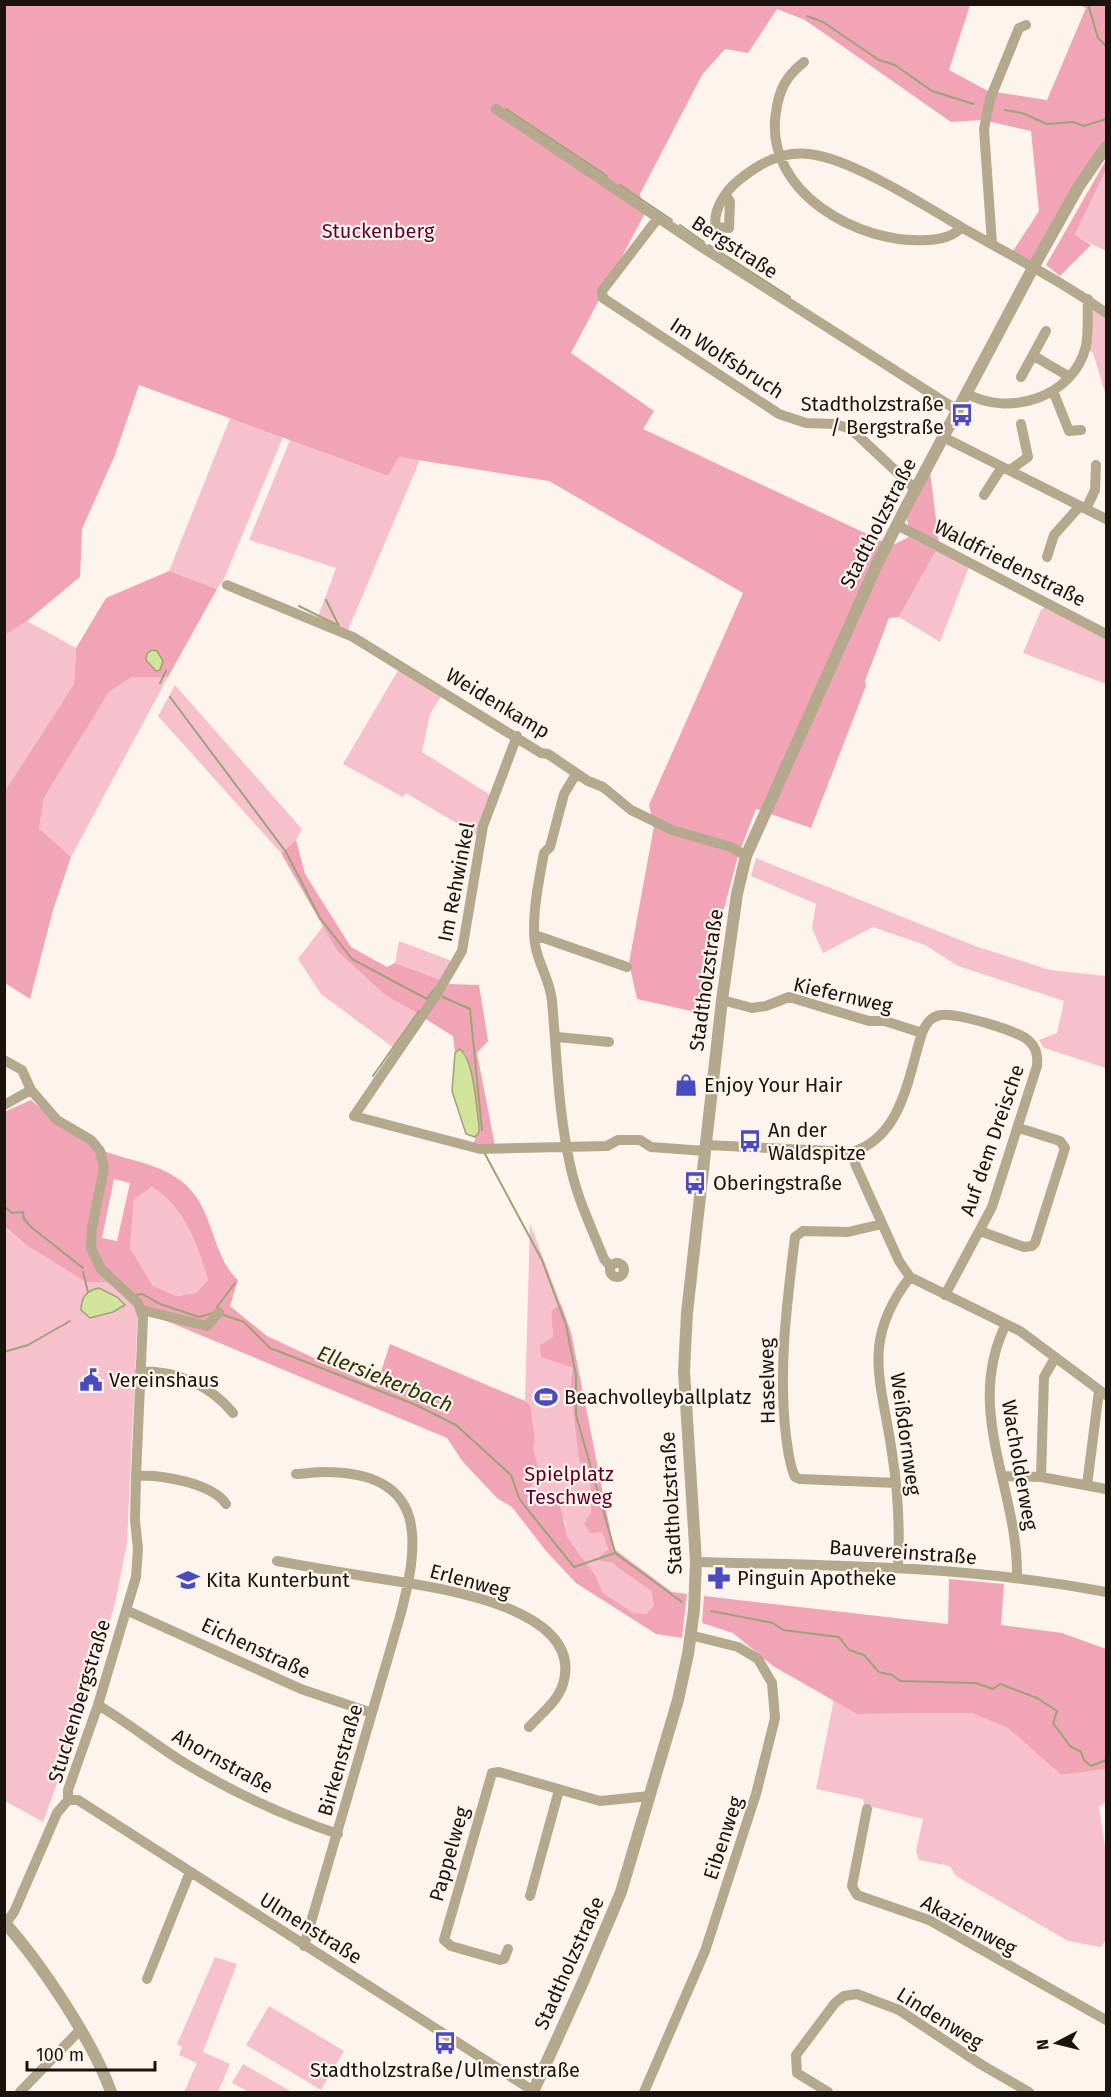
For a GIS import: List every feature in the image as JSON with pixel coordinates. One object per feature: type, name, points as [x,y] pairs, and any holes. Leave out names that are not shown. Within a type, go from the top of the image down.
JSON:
[{"type":"street","points":[[992,244],[983,145],[984,123],[995,84],[1019,28],[1026,25]]},
{"type":"street","points":[[804,62],[790,74],[778,98],[774,131],[778,156],[806,193],[824,210],[865,232],[920,241],[953,235],[961,227]]},
{"type":"street","name":"Bergstraße","points":[[496,109],[658,218],[957,410]]},
{"type":"street","name":"Stadtholzstraße","points":[[533,2092],[611,1918],[678,1700],[690,1635],[696,1562],[685,1361],[688,1301],[722,1000],[737,894],[746,856],[915,489],[1034,266],[1079,186],[1107,147]]},
{"type":"street","points":[[726,195],[746,174],[778,156],[810,154],[830,158],[1034,266],[1107,313]]},
{"type":"street","name":"Im Wolfsbruch","points":[[658,218],[602,291],[603,298],[779,414],[806,423],[835,424],[851,429],[915,489]]},
{"type":"street","points":[[966,393],[984,402],[1008,405],[1032,401],[1053,391],[1068,376],[1085,347],[1088,299]]},
{"type":"street","points":[[1021,377],[1034,357],[1046,331]]},
{"type":"street","points":[[1034,357],[1068,376]]},
{"type":"street","points":[[1053,391],[1069,431],[1081,430]]},
{"type":"street","points":[[984,495],[1006,469],[1028,457],[1021,424]]},
{"type":"street","points":[[943,437],[1107,519]]},
{"type":"street","points":[[1047,557],[1054,535],[1083,508],[1095,490],[1096,465]]},
{"type":"street","name":"Waldfriedenstraße","points":[[897,525],[1107,634]]},
{"type":"street","name":"Weidenkamp","points":[[227,585],[353,637],[576,774],[603,787],[631,810],[672,830],[731,847],[746,856]]},
{"type":"street","name":"Im Rehwinkel","points":[[517,736],[483,826],[462,951],[437,994],[354,1116],[480,1149],[567,1148]]},
{"type":"street","points":[[576,774],[564,794],[550,848],[544,853],[534,935],[536,949],[550,985],[556,1037],[556,1072],[567,1148],[578,1196],[604,1259],[610,1266]]},
{"type":"street","points":[[534,935],[627,967]]},
{"type":"street","name":"Kiefernweg","points":[[722,1000],[752,1008],[766,1006],[789,997],[869,1021],[885,1022],[922,1033]]},
{"type":"street","name":"Auf dem Dreische","points":[[922,1033],[930,1019],[948,1014],[1024,1037],[1030,1041],[1038,1056],[1019,1128],[998,1190],[980,1231],[945,1295]]},
{"type":"street","points":[[567,1148],[607,1146],[618,1140],[640,1140],[651,1147],[852,1152],[878,1139],[891,1125],[922,1033]]},
{"type":"street","points":[[556,1037],[609,1042]]},
{"type":"street","points":[[4,1060],[22,1070],[30,1090],[57,1120],[91,1140],[100,1151],[104,1168],[92,1228],[91,1248],[101,1269],[138,1303],[142,1310],[207,1326],[219,1312]]},
{"type":"street","points":[[4,1106],[30,1090]]},
{"type":"street","points":[[980,1231],[1024,1247],[1035,1243],[1065,1148],[1060,1141],[1019,1128]]},
{"type":"street","points":[[852,1152],[882,1224],[910,1277],[1030,1338],[1103,1393],[1087,1485]]},
{"type":"street","name":"Haselweg","points":[[882,1224],[848,1232],[802,1231],[795,1237],[785,1321],[783,1397],[788,1449],[795,1477],[896,1483]]},
{"type":"street","name":"Weißdornweg","points":[[898,1568],[896,1483],[879,1388],[877,1357],[885,1319],[910,1277]]},
{"type":"street","name":"Stuckenbergstraße","points":[[5,1922],[57,1813],[68,1800],[68,1790],[98,1705],[138,1560],[136,1476],[142,1310]]},
{"type":"street","name":"Wacholderweg","points":[[1006,1324],[992,1356],[989,1385],[991,1421],[1018,1560],[1017,1578]]},
{"type":"street","points":[[1041,1477],[1044,1377],[1055,1358]]},
{"type":"street","points":[[140,1371],[150,1371],[199,1383],[214,1391],[233,1413]]},
{"type":"street","name":"Birkenstraße","points":[[296,1474],[323,1472],[355,1475],[378,1482],[398,1495],[413,1526],[409,1584],[304,1946]]},
{"type":"street","points":[[136,1476],[155,1476],[202,1486],[222,1498],[226,1504]]},
{"type":"street","points":[[1003,1476],[1041,1477],[1107,1489]]},
{"type":"street","points":[[277,1561],[409,1584]]},
{"type":"street","name":"Bauvereinstraße","points":[[696,1562],[898,1568],[1017,1578],[1107,1592]]},
{"type":"street","name":"Erlenweg","points":[[409,1584],[460,1593],[501,1606],[544,1628],[557,1642],[564,1664],[564,1682],[556,1698],[529,1727]]},
{"type":"street","name":"Eichenstraße","points":[[126,1610],[301,1689],[372,1713]]},
{"type":"street","name":"Eibenweg","points":[[644,2092],[705,1952],[756,1794],[775,1718],[772,1683],[758,1659],[738,1647],[690,1635]]},
{"type":"street","name":"Ahornstraße","points":[[98,1705],[182,1762],[229,1788],[288,1815],[338,1834]]},
{"type":"street","name":"Pappelweg","points":[[508,1949],[504,1959],[500,1960],[451,1946],[444,1940],[490,1776],[499,1772],[600,1801],[650,1796]]},
{"type":"street","points":[[530,1896],[560,1790]]},
{"type":"street","name":"Ulmenstraße","points":[[68,1800],[78,1800],[533,2092]]},
{"type":"street","name":"Akazienweg","points":[[867,1809],[852,1886],[857,1895],[929,1920],[1107,2020]]},
{"type":"street","points":[[147,1979],[190,1872]]},
{"type":"street","points":[[5,1922],[80,2030],[111,2092]]},
{"type":"street","name":"Lindenweg","points":[[828,2092],[803,2079],[795,2067],[796,2055],[835,2002],[844,1996],[857,1994],[899,2010],[982,2066],[1029,2092]]},
{"type":"street","points":[[20,2092],[80,2030]]},
{"type":"green space","name":"Stuckenberg","points":[[5,5],[970,5],[949,70],[988,91],[1047,100],[1086,8],[1079,5],[1106,5],[1106,143],[1032,261],[1013,251],[1039,211],[1031,131],[982,120],[951,122],[805,20],[777,9],[748,53],[725,49],[702,75],[640,194],[644,215],[571,353],[654,411],[643,429],[882,541],[893,545],[909,537],[936,551],[899,617],[889,618],[865,681],[866,686],[811,828],[756,809],[738,856],[720,924],[709,1015],[637,999],[629,963],[654,826],[649,805],[743,593],[549,481],[399,457],[388,476],[139,385],[115,455],[82,529],[80,577],[27,621],[5,635]]},
{"type":"green space","points":[[1106,160],[1106,170],[1075,235],[1091,245],[1060,276],[1046,265]]},
{"type":"green space","points":[[1106,170],[1106,251],[1075,236]]},
{"type":"green space","points":[[1093,308],[1106,318],[1106,396],[1093,353],[1088,350],[1090,312]]},
{"type":"green space","points":[[231,416],[283,437],[224,579],[217,589],[169,571]]},
{"type":"green space","points":[[290,440],[388,476],[398,457],[420,460],[348,630],[318,617],[336,568],[249,540]]},
{"type":"green space","points":[[930,471],[939,544],[913,530],[908,524],[907,517],[916,492]]},
{"type":"green space","points":[[936,551],[969,567],[940,642],[899,617]]},
{"type":"green space","points":[[169,571],[217,589],[168,677],[132,677],[109,692],[44,798],[39,828],[71,857],[53,910],[30,999],[5,983],[4,793],[74,684],[76,648],[106,598]]},
{"type":"green space","points":[[1046,606],[1106,637],[1106,684],[1023,653],[1041,610]]},
{"type":"green space","points":[[27,621],[76,648],[74,684],[5,793],[5,635]]},
{"type":"green space","points":[[400,667],[443,693],[430,714],[422,752],[492,796],[478,836],[406,793],[403,797],[343,764]]},
{"type":"green space","points":[[132,677],[168,677],[71,857],[39,828],[44,798],[109,692]]},
{"type":"green space","points":[[175,685],[302,829],[296,840],[281,853],[158,716]]},
{"type":"green space","points":[[296,840],[305,874],[351,947],[387,967],[395,963],[443,981],[419,1014],[386,996],[337,951],[281,853]]},
{"type":"green space","points":[[756,858],[975,946],[1050,970],[1106,976],[1106,1068],[1044,1048],[1039,1040],[1057,1033],[1064,1001],[958,966],[925,945],[873,927],[823,953],[812,928],[816,904],[751,876]]},
{"type":"green space","points":[[323,926],[337,951],[386,996],[419,1014],[394,1048],[321,994],[298,959]]},
{"type":"green space","points":[[399,941],[455,962],[443,981],[395,963]]},
{"type":"green space","points":[[449,984],[479,985],[488,1041],[477,1053],[495,1146],[474,1143],[479,1125],[466,1054],[460,1050],[455,1053],[453,1036],[424,1018]]},
{"type":"green space","points":[[31,1100],[64,1128],[91,1145],[157,1167],[186,1185],[203,1208],[217,1246],[229,1270],[238,1280],[230,1306],[267,1336],[376,1387],[390,1344],[525,1401],[530,1405],[535,1441],[533,1447],[539,1472],[530,1488],[531,1496],[546,1497],[559,1502],[568,1538],[596,1576],[603,1593],[634,1613],[646,1614],[654,1605],[651,1591],[612,1563],[601,1561],[599,1557],[608,1549],[602,1532],[590,1533],[584,1523],[591,1513],[590,1473],[579,1461],[570,1387],[572,1368],[541,1357],[540,1345],[553,1337],[551,1311],[561,1304],[571,1332],[614,1549],[672,1592],[687,1594],[682,1638],[656,1634],[576,1583],[546,1551],[512,1507],[498,1499],[463,1462],[447,1438],[138,1309],[108,1282],[86,1282],[25,1244],[5,1227],[4,1112]],"holes":[[[114,1179],[130,1183],[117,1241],[102,1238]],[[152,1187],[173,1205],[194,1240],[208,1280],[196,1293],[177,1296],[153,1286],[130,1248],[134,1199]]]},
{"type":"green space","points":[[152,1187],[173,1205],[194,1240],[208,1280],[196,1293],[177,1296],[153,1286],[130,1248],[134,1199]]},
{"type":"green space","name":"Spielplatz Teschweg","points":[[530,1224],[561,1304],[551,1311],[553,1337],[540,1345],[542,1357],[571,1368],[570,1387],[579,1461],[590,1473],[591,1513],[602,1532],[608,1549],[599,1557],[601,1561],[615,1565],[628,1573],[651,1591],[654,1605],[646,1614],[634,1613],[603,1593],[596,1576],[568,1538],[565,1521],[531,1496],[530,1405],[525,1401]]},
{"type":"green space","points":[[4,1227],[25,1244],[108,1282],[138,1309],[127,1543],[115,1604],[76,1732],[43,1822],[5,1801]]},
{"type":"green space","points":[[949,1579],[1004,1584],[1001,1625],[1062,1633],[1106,1649],[1106,1769],[1061,1775],[1008,1728],[971,1713],[857,1714],[773,1666],[733,1633],[702,1623],[704,1596],[948,1624]]},
{"type":"green space","points":[[834,1699],[857,1714],[971,1713],[1008,1728],[1061,1775],[1106,1769],[1106,1802],[1099,1807],[1106,1853],[1106,1940],[1101,1947],[1068,1941],[956,1876],[950,1866],[919,1860],[916,1851],[923,1819],[864,1805],[863,1799],[816,1789]]},
{"type":"green space","points":[[215,1957],[237,1964],[203,2052],[230,2064],[218,2092],[184,2092],[197,2063],[179,2055],[182,2047],[177,2044]]},
{"type":"green space","points":[[269,2006],[344,2051],[321,2090],[246,2045]]},
{"type":"green space","points":[[243,2064],[292,2092],[249,2092],[232,2083]]},
{"type":"shaded area","points":[[152,650],[157,651],[163,661],[160,670],[156,671],[146,660],[147,653]]},
{"type":"shaded area","points":[[460,1049],[465,1055],[474,1084],[479,1125],[479,1132],[475,1137],[466,1134],[452,1091],[455,1053]]},
{"type":"shaded area","points":[[99,1288],[117,1297],[125,1305],[113,1312],[90,1318],[81,1310],[82,1301],[88,1292]]},
{"type":"waterway","points":[[1088,4],[1098,38],[1106,46]]},
{"type":"waterway","points":[[807,16],[823,22],[879,60],[895,65],[932,91],[974,104]]},
{"type":"waterway","points":[[506,109],[607,176]]},
{"type":"waterway","points":[[1005,110],[1022,113],[1047,124],[1073,122],[1084,126],[1106,119]]},
{"type":"waterway","points":[[620,185],[672,220]]},
{"type":"waterway","points":[[680,225],[704,242]]},
{"type":"waterway","points":[[709,245],[790,297]]},
{"type":"waterway","points":[[326,600],[339,626]]},
{"type":"waterway","points":[[299,606],[339,626]]},
{"type":"waterway","points":[[160,683],[166,671]]},
{"type":"waterway","points":[[170,697],[286,852],[320,918],[352,959],[427,999],[434,989]]},
{"type":"waterway","points":[[443,997],[470,1009],[482,1130]]},
{"type":"waterway","points":[[373,1076],[419,1011]]},
{"type":"waterway","points":[[485,1154],[542,1260],[566,1325],[576,1375],[576,1415],[615,1552]]},
{"type":"waterway","name":"Ellersiekerbach","points":[[4,1206],[12,1213],[23,1212],[24,1219],[31,1227],[83,1268]]},
{"type":"waterway","points":[[83,1272],[88,1292]]},
{"type":"waterway","points":[[217,1307],[235,1283]]},
{"type":"waterway","name":"Ellersiekerbach","points":[[136,1295],[142,1294],[160,1304],[199,1317],[213,1313]]},
{"type":"waterway","name":"Ellersiekerbach","points":[[221,1314],[244,1322],[270,1348],[416,1405],[456,1425],[511,1475],[519,1498],[574,1567],[615,1553],[682,1602]]},
{"type":"waterway","points":[[4,1352],[28,1345],[70,1321]]},
{"type":"waterway","name":"Ellersiekerbach","points":[[711,1611],[773,1623],[783,1630],[839,1637],[849,1650],[864,1655],[879,1672],[892,1675],[900,1681],[976,1683],[993,1689],[1000,1684],[1037,1698],[1057,1711],[1053,1723],[1070,1746],[1081,1752],[1084,1760],[1091,1766],[1106,1760]]},
{"type":"place","name":"Stadtholzstraße / Bergstraße","points":[[962,415]]},
{"type":"place","name":"Enjoy Your Hair","points":[[686,1085]]},
{"type":"place","name":"An der Waldspitze","points":[[750,1141]]},
{"type":"place","name":"Oberingstraße","points":[[695,1183]]},
{"type":"place","name":"Vereinshaus","points":[[91,1380]]},
{"type":"place","name":"Beachvolleyballplatz","points":[[546,1397]]},
{"type":"place","name":"Pinguin Apotheke","points":[[719,1578]]},
{"type":"place","name":"Kita Kunterbunt","points":[[188,1580]]},
{"type":"place","name":"Stadtholzstraße/Ulmenstraße","points":[[445,2043]]}]
